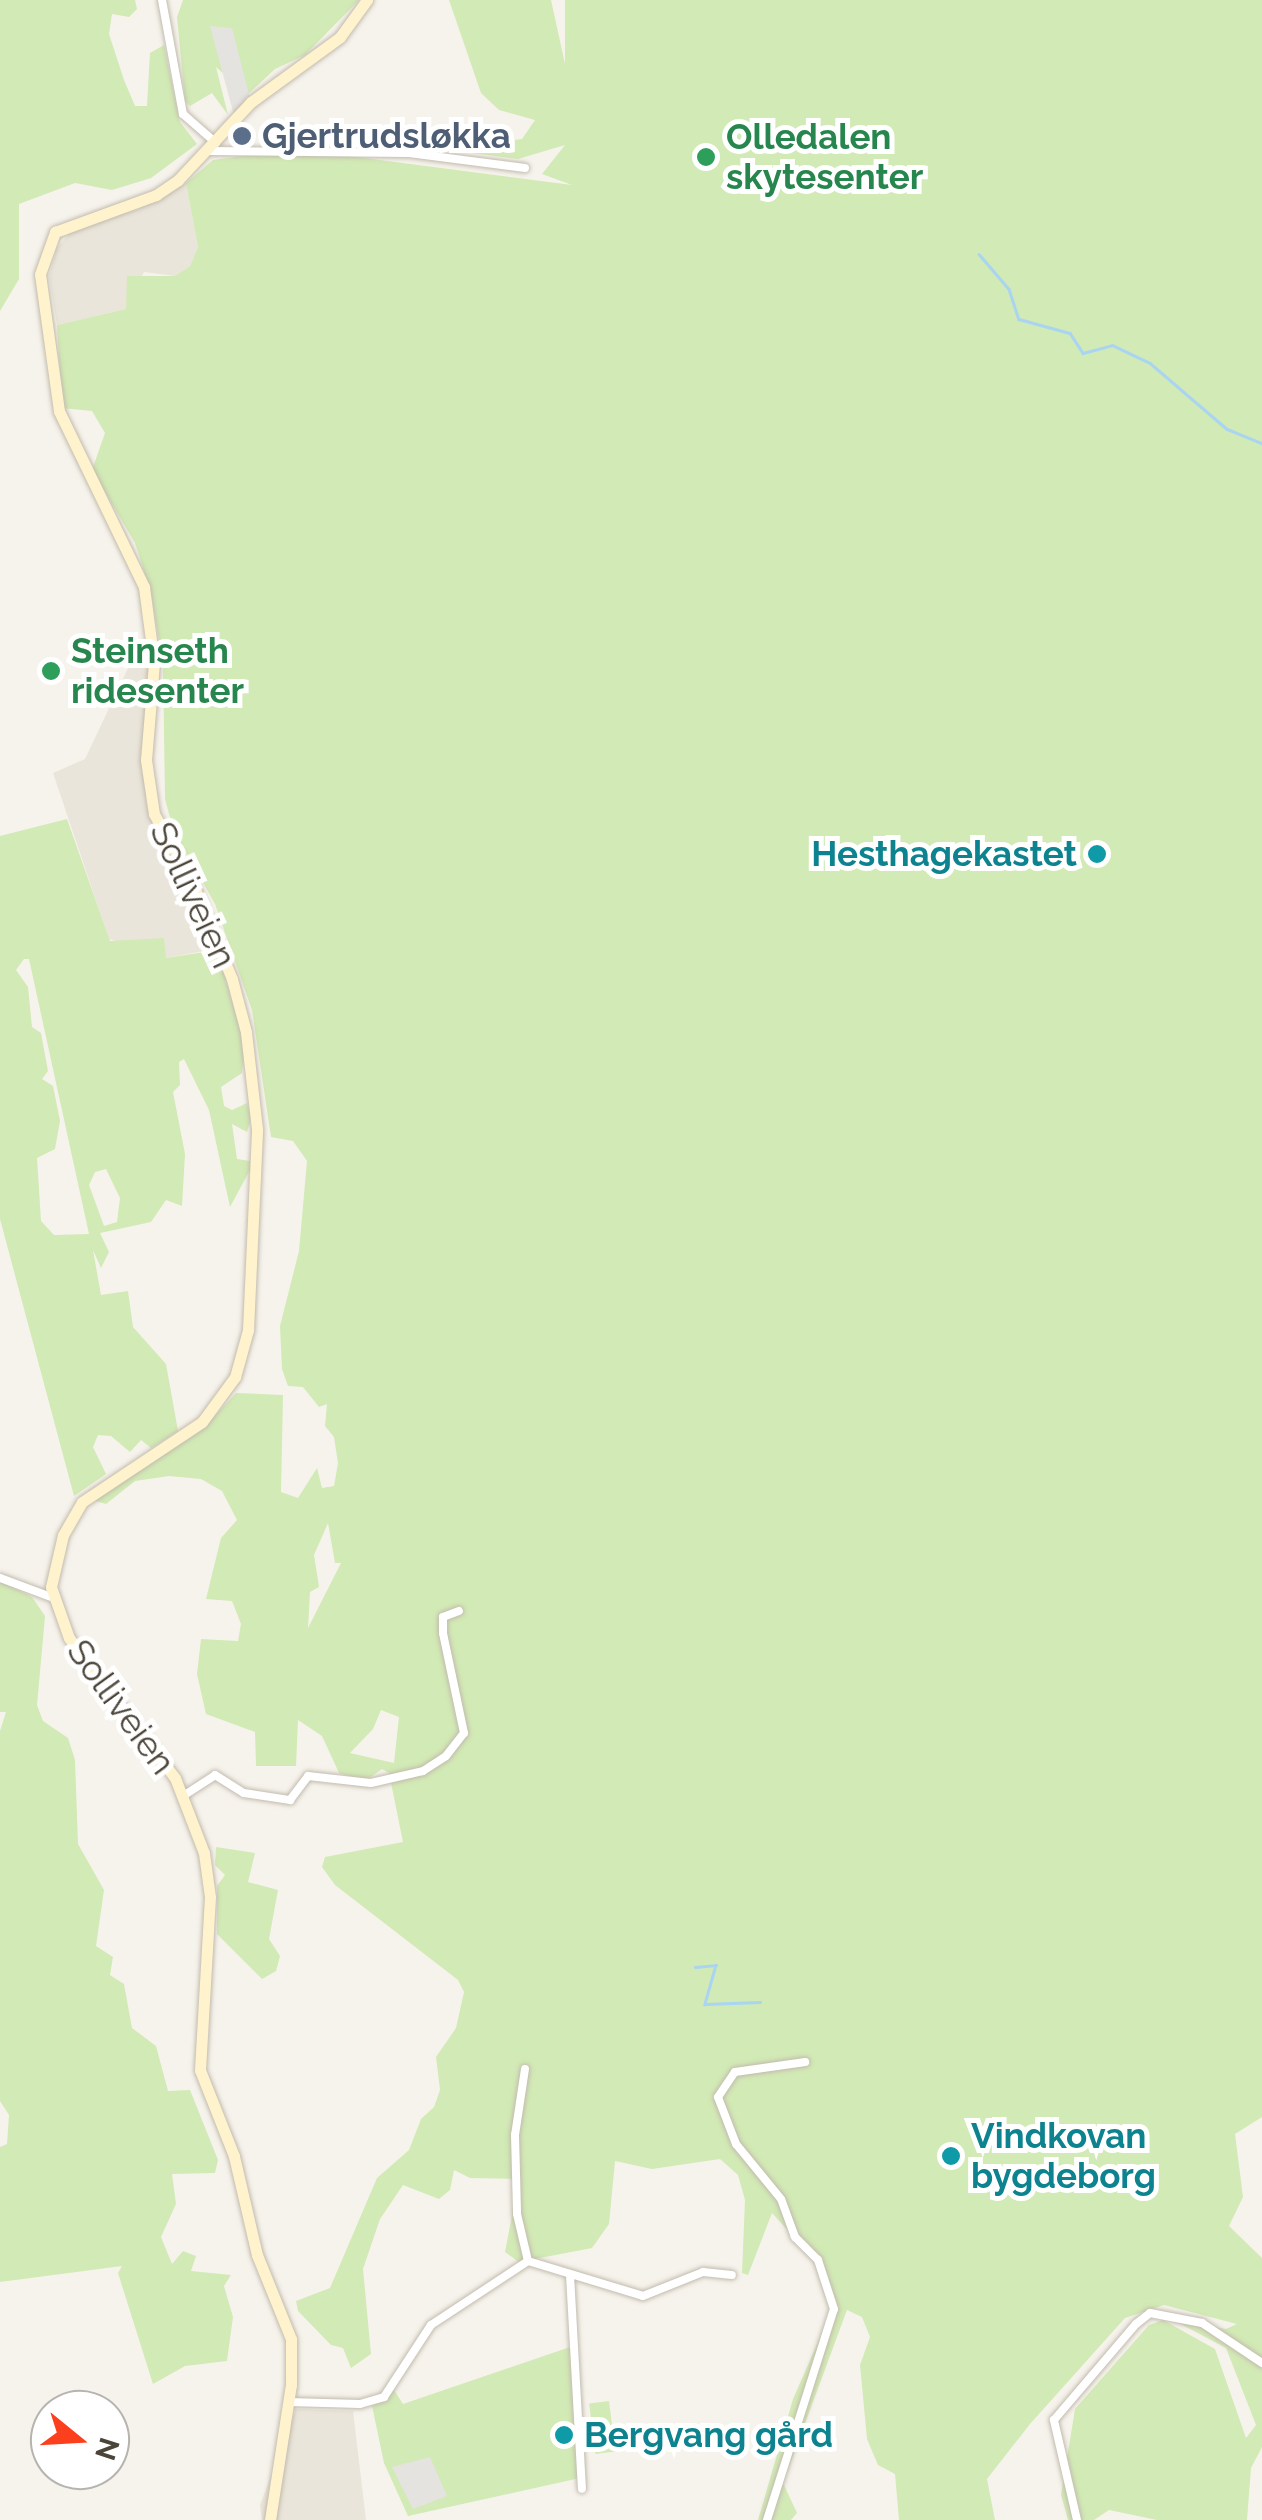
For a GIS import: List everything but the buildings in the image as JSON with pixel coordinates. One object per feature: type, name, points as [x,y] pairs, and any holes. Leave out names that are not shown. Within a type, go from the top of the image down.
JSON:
[{"type":"street","points":[[162,0],[183,114],[213,147],[409,153],[524,168]]},
{"type":"street","name":"Solliveien","points":[[270,2520],[289,2402],[286,2318],[257,2255],[234,2156],[200,2070],[210,1880],[183,1796],[160,1754],[69,1638],[52,1597],[59,1547],[77,1508],[212,1413],[235,1376],[248,1330],[257,1144],[246,1032],[204,906],[154,814],[146,760],[154,663],[144,587],[59,410],[40,298],[42,260],[56,232],[156,195],[213,147],[251,102],[327,48],[368,0]]},
{"type":"street","points":[[0,1578],[52,1597]]},
{"type":"street","name":"Solliveien","points":[[183,1796],[215,1776],[244,1793],[290,1800],[308,1776],[383,1782],[423,1771],[446,1756],[464,1732],[443,1617],[458,1610]]},
{"type":"street","points":[[767,2520],[834,2309],[818,2260],[795,2237],[782,2199],[736,2144],[718,2096],[734,2072],[805,2062]]},
{"type":"street","points":[[525,2070],[515,2135],[517,2214],[528,2261]]},
{"type":"street","points":[[289,2402],[360,2404],[384,2397],[431,2324],[528,2261]]},
{"type":"street","points":[[528,2261],[643,2296],[703,2272],[732,2276]]},
{"type":"street","points":[[570,2275],[582,2489]]},
{"type":"street","points":[[1077,2520],[1054,2420],[1136,2324],[1150,2314],[1202,2323],[1262,2363]]},
{"type":"shaded area","points":[[210,26],[232,28],[251,102],[235,119]]},
{"type":"shaded area","points":[[186,183],[198,247],[190,266],[175,276],[144,272],[126,309],[57,325],[49,277],[57,248],[75,227],[137,210]]},
{"type":"shaded area","points":[[149,663],[146,802],[156,837],[203,914],[214,949],[166,958],[109,939],[53,773],[85,759],[130,664]]},
{"type":"shaded area","points":[[296,2409],[353,2411],[366,2520],[262,2520],[260,2505]]},
{"type":"shaded area","points":[[430,2457],[447,2496],[413,2509],[392,2467]]},
{"type":"green space","points":[[0,0],[135,0],[137,9],[129,17],[112,14],[109,34],[135,106],[147,106],[150,53],[164,45],[180,122],[197,144],[151,178],[112,190],[75,183],[19,204],[19,279],[0,311]]},
{"type":"green space","points":[[183,0],[359,0],[305,55],[275,69],[247,95],[216,67],[228,115],[212,93],[190,106],[185,101],[177,17]]},
{"type":"green space","points":[[449,0],[551,0],[565,64],[565,0],[1262,0],[1262,2117],[1235,2134],[1243,2197],[1229,2226],[1262,2258],[1262,2447],[1251,2468],[1247,2520],[1157,2520],[1109,2510],[1094,2520],[1068,2520],[1061,2495],[1075,2409],[1149,2325],[1163,2320],[1215,2349],[1246,2438],[1256,2425],[1226,2348],[1173,2320],[1226,2329],[1237,2324],[1164,2305],[1125,2318],[1030,2424],[987,2479],[995,2520],[899,2520],[895,2474],[878,2465],[867,2439],[860,2365],[870,2337],[862,2317],[847,2310],[783,2483],[797,2513],[791,2520],[758,2520],[793,2399],[832,2310],[822,2268],[772,2213],[748,2275],[742,2273],[745,2200],[738,2175],[720,2159],[652,2169],[615,2161],[609,2224],[592,2248],[519,2262],[505,2252],[519,2179],[470,2178],[454,2170],[450,2190],[439,2199],[403,2185],[380,2219],[363,2269],[371,2354],[351,2368],[343,2348],[331,2345],[298,2311],[296,2301],[330,2288],[377,2178],[409,2150],[421,2119],[434,2107],[440,2090],[436,2057],[456,2028],[464,1992],[458,1980],[335,1885],[322,1867],[325,1857],[403,1842],[389,1773],[382,1769],[365,1781],[339,1773],[322,1736],[298,1720],[296,1766],[256,1766],[255,1732],[206,1714],[197,1674],[201,1639],[238,1641],[241,1624],[232,1601],[206,1599],[221,1538],[237,1520],[222,1491],[201,1479],[169,1476],[135,1481],[106,1504],[92,1500],[210,1421],[236,1393],[283,1395],[281,1492],[298,1498],[317,1468],[322,1488],[334,1486],[338,1463],[334,1437],[325,1426],[327,1404],[319,1407],[303,1387],[288,1386],[282,1369],[280,1326],[299,1251],[307,1161],[293,1141],[271,1137],[252,1010],[215,904],[173,829],[165,799],[163,664],[151,593],[135,543],[92,470],[105,433],[92,411],[62,408],[57,325],[126,309],[127,276],[175,276],[190,266],[198,247],[186,183],[213,160],[295,149],[572,185],[542,174],[565,145],[518,159],[426,147],[297,147],[342,137],[376,140],[426,125],[462,147],[522,139],[535,120],[499,110],[481,93]],"holes":[[[328,1523],[335,1563],[341,1563],[308,1628],[310,1592],[319,1587],[314,1555]],[[381,1710],[399,1717],[394,1763],[350,1753],[373,1729]]]},
{"type":"green space","points":[[67,819],[110,941],[164,938],[166,958],[217,950],[245,1046],[242,1073],[221,1087],[224,1106],[232,1110],[247,1103],[251,1119],[247,1132],[232,1124],[237,1159],[250,1161],[251,1168],[230,1207],[209,1110],[184,1059],[179,1062],[180,1085],[173,1092],[185,1154],[182,1206],[166,1200],[151,1222],[100,1233],[109,1252],[101,1268],[93,1250],[101,1295],[128,1291],[133,1327],[166,1364],[178,1431],[151,1448],[141,1440],[130,1452],[111,1436],[98,1435],[93,1447],[106,1474],[74,1496],[0,1219],[0,836]],"holes":[[[24,959],[29,959],[89,1234],[54,1235],[41,1221],[37,1158],[55,1149],[60,1121],[53,1086],[42,1079],[48,1071],[41,1033],[32,1027],[28,987],[16,970]],[[106,1169],[120,1198],[117,1222],[104,1226],[89,1185],[95,1172]]]},
{"type":"green space","points":[[0,1581],[32,1597],[45,1616],[37,1705],[43,1721],[68,1738],[75,1760],[78,1844],[104,1890],[96,1946],[113,1957],[110,1975],[124,1984],[132,2028],[156,2046],[168,2091],[190,2090],[218,2160],[215,2173],[172,2174],[176,2204],[161,2237],[172,2264],[183,2251],[196,2256],[191,2271],[231,2275],[224,2286],[233,2317],[227,2361],[185,2366],[153,2384],[118,2273],[122,2266],[0,2282],[0,2147],[7,2144],[9,2115],[0,2101],[0,1731],[6,1712],[0,1712]]},
{"type":"green space","points":[[216,1847],[255,1853],[248,1882],[278,1890],[269,1939],[280,1956],[276,1971],[262,1979],[217,1934],[217,1886],[225,1875],[215,1865]]},
{"type":"green space","points":[[573,2346],[580,2478],[408,2516],[384,2463],[372,2406],[394,2390],[403,2404]]},
{"type":"green space","points":[[609,2401],[615,2452],[595,2454],[589,2403]]},
{"type":"waterway","points":[[979,254],[1009,289],[1019,319],[1070,333],[1083,353],[1112,345],[1150,363],[1227,429],[1262,443]]},
{"type":"waterway","points":[[695,1967],[716,1965],[705,2004],[760,2002]]},
{"type":"place","name":"Gjertrudsløkka","points":[[242,136]]},
{"type":"place","name":"Olledalen skytesenter","points":[[706,157]]},
{"type":"place","name":"Steinseth ridesenter","points":[[51,671]]},
{"type":"place","name":"Hesthagekastet","points":[[1097,854]]},
{"type":"place","name":"Vindkovan bygdeborg","points":[[951,2156]]},
{"type":"place","name":"Bergvang gård","points":[[564,2435]]}]
